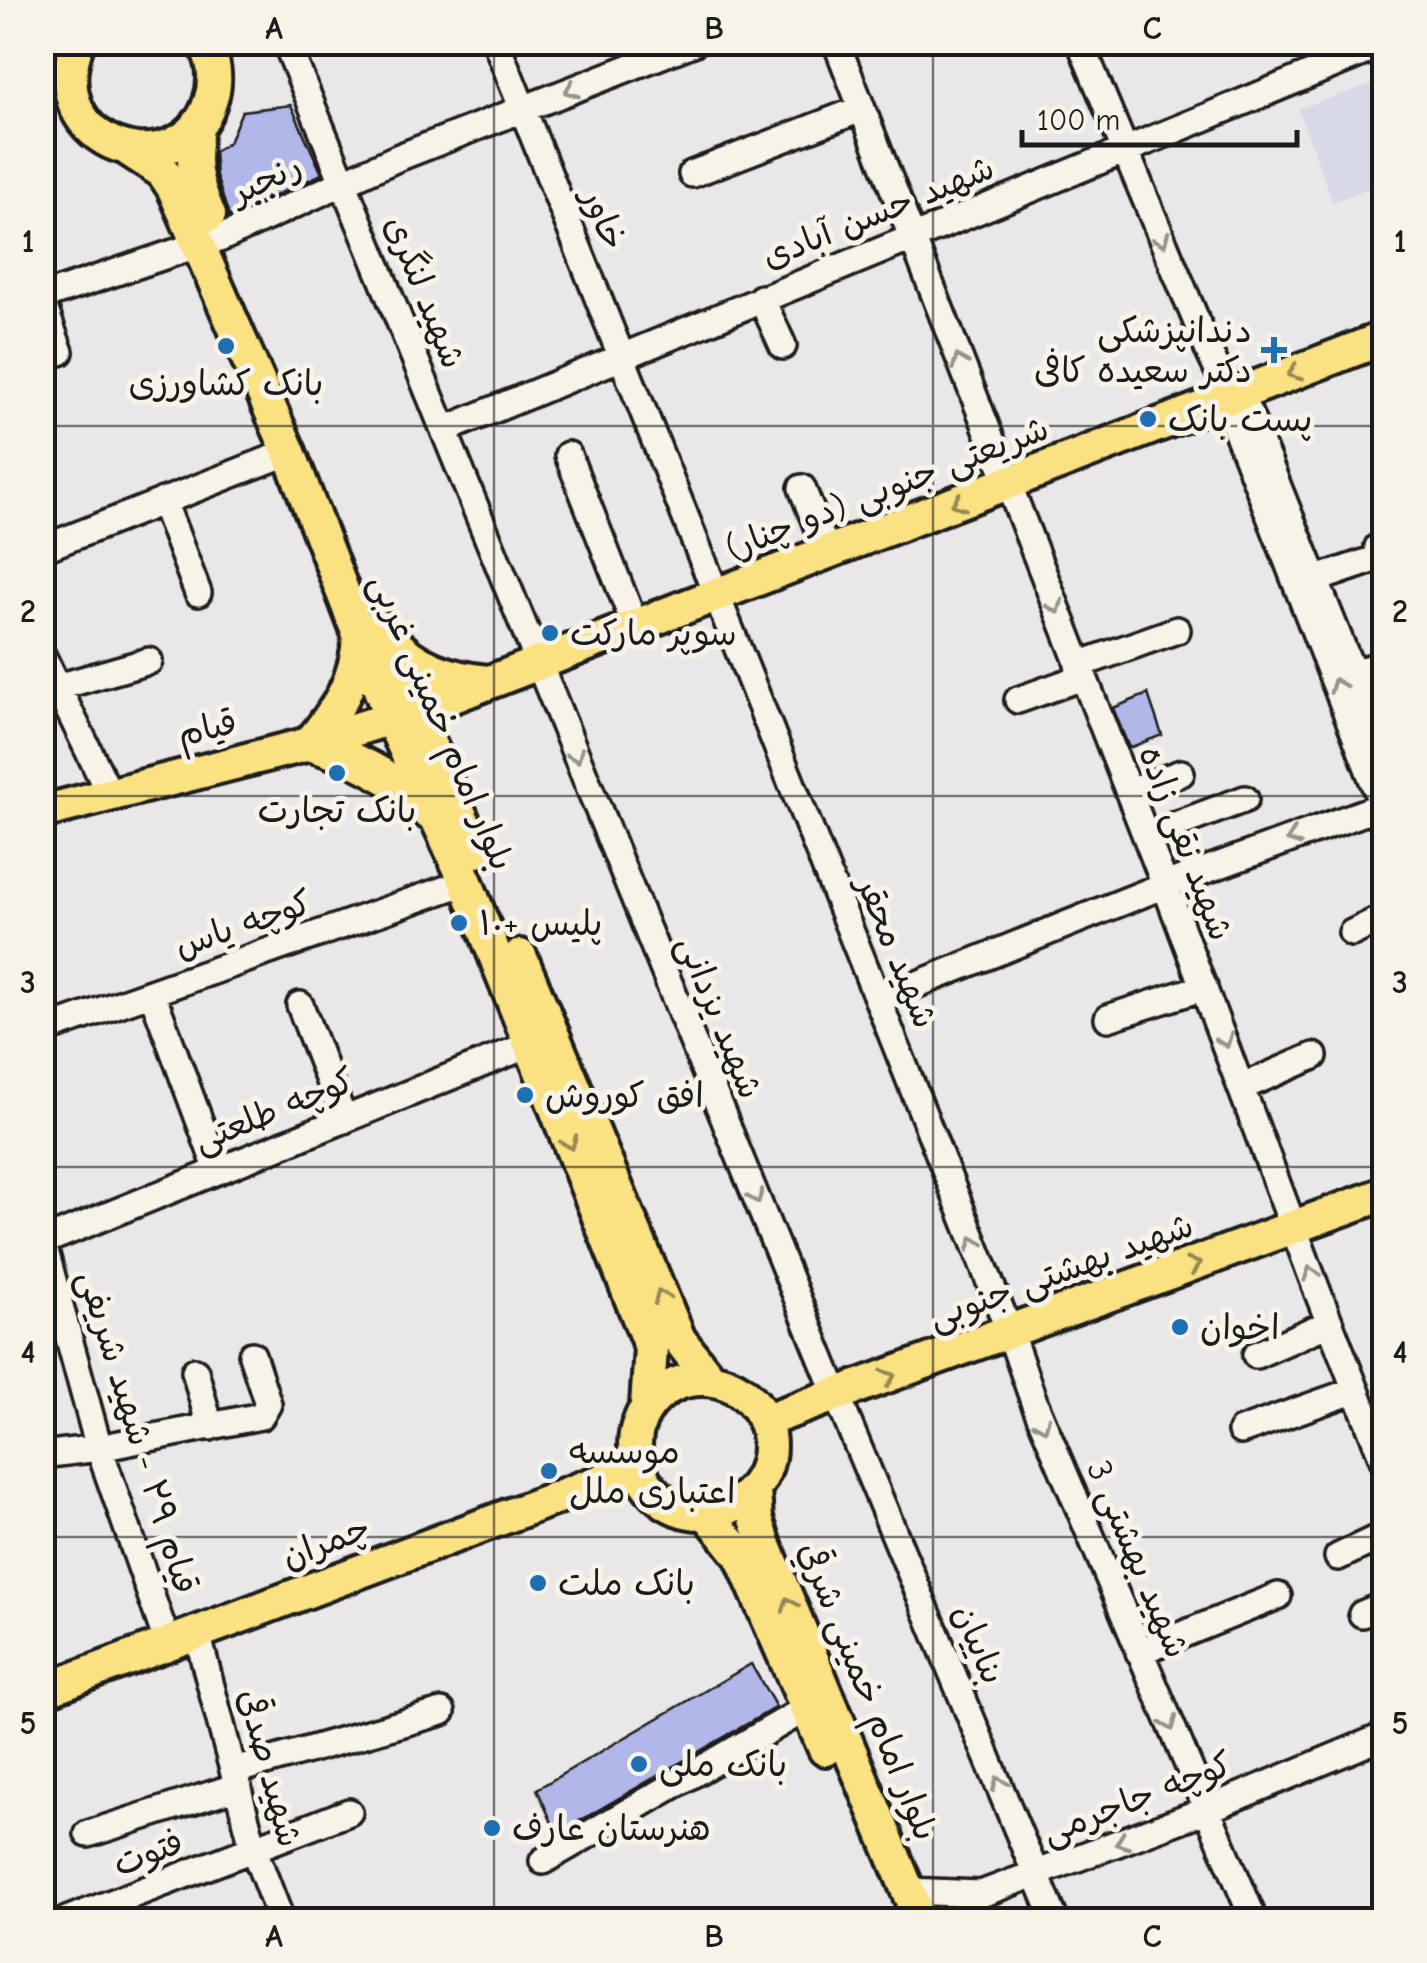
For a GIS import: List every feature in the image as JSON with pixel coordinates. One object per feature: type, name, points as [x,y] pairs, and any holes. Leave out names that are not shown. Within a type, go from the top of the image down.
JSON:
[{"type":"main road","name":"بلوار امام خمینی غربی","points":[[78,42],[69,85],[76,108],[88,127],[162,172],[210,242],[404,714],[679,1338],[710,1380]]},
{"type":"main road","name":"بلوار امام خمینی غربی","points":[[216,46],[214,89],[198,124],[193,150],[194,178],[210,242],[289,452],[368,627]]},
{"type":"main road","points":[[129,150],[167,146],[198,124]]},
{"type":"main road","name":"شریعتی جنوبی (دو چنار)","points":[[404,714],[1384,338]]},
{"type":"main road","points":[[441,826],[395,782],[368,766],[309,744],[346,692],[368,627],[425,667],[456,678],[489,682]]},
{"type":"main road","name":"بلوار امام خمینی غربی","points":[[404,714],[441,826],[650,1348],[648,1406]]},
{"type":"main road","name":"قیام","points":[[42,812],[309,744],[404,714]]},
{"type":"main road","name":"شهید بهشتی جنوبی","points":[[764,1421],[1384,1194]]},
{"type":"main road","points":[[710,1380],[743,1393],[764,1421],[768,1456],[754,1489],[724,1510],[684,1511],[664,1502],[648,1487],[638,1467],[634,1446],[638,1425],[648,1406],[675,1384],[710,1380]]},
{"type":"main road","name":"چمران","points":[[42,1692],[638,1467]]},
{"type":"main road","name":"بلوار امام خمینی شرقي","points":[[754,1489],[756,1519],[766,1548],[909,1911]]},
{"type":"main road","name":"بلوار امام خمینی شرقي","points":[[707,1513],[741,1556],[807,1708],[909,1911]]},
{"type":"street","name":"شهید لنگری","points":[[286,42],[539,665]]},
{"type":"street","name":"خاور","points":[[496,42],[717,596]]},
{"type":"street","name":"رنجبر","points":[[44,293],[210,242],[342,181],[695,42]]},
{"type":"street","name":"شهید نقی زاده","points":[[836,42],[1166,885],[1384,1462]]},
{"type":"street","points":[[1080,42],[1210,356],[1232,397],[1248,412],[1384,751]]},
{"type":"street","name":"شهید حسن آبادی","points":[[444,430],[1384,44]]},
{"type":"street","points":[[692,174],[861,109]]},
{"type":"street","points":[[44,293],[60,352]]},
{"type":"street","points":[[761,298],[783,346]]},
{"type":"street","points":[[878,1000],[1166,885],[1384,807],[1234,424],[1232,397]]},
{"type":"street","points":[[42,550],[289,452]]},
{"type":"street","points":[[568,455],[636,628]]},
{"type":"street","points":[[802,488],[828,554]]},
{"type":"street","points":[[163,501],[198,593]]},
{"type":"street","points":[[1317,579],[1384,556],[1378,548]]},
{"type":"street","name":"شهید محقر","points":[[717,596],[1010,1333]]},
{"type":"street","points":[[1018,700],[1177,630]]},
{"type":"street","points":[[42,655],[110,795]]},
{"type":"street","points":[[58,686],[149,660]]},
{"type":"street","points":[[1355,672],[1384,664]]},
{"type":"street","name":"شهید یزدانی","points":[[539,665],[837,1396]]},
{"type":"street","points":[[1129,792],[1181,773]]},
{"type":"street","points":[[1146,836],[1245,799]]},
{"type":"street","name":"کوچه یاس","points":[[42,1032],[466,882]]},
{"type":"street","points":[[1352,933],[1384,916]]},
{"type":"street","points":[[1108,1018],[1204,987]]},
{"type":"street","points":[[152,993],[218,1171]]},
{"type":"street","points":[[300,1005],[344,1120]]},
{"type":"street","name":"کوچه طلعتی","points":[[43,1241],[531,1044]]},
{"type":"street","points":[[1242,1088],[1314,1056]]},
{"type":"street","name":"قیام ۲۹ - شهید شریفی","points":[[43,1241],[99,1448],[183,1639]]},
{"type":"street","points":[[1256,1355],[1329,1322]]},
{"type":"street","name":"شهید بهشتی 3","points":[[1010,1333],[1034,1402],[1254,1920]]},
{"type":"street","points":[[42,1454],[99,1448],[261,1416],[268,1404],[252,1355]]},
{"type":"street","points":[[196,1370],[210,1427]]},
{"type":"street","points":[[1242,1430],[1356,1390]]},
{"type":"street","name":"بناییان","points":[[837,1396],[1055,1920]]},
{"type":"street","points":[[1338,1557],[1384,1535]]},
{"type":"street","points":[[1139,1652],[1278,1596]]},
{"type":"street","name":"شهید صدقی","points":[[183,1639],[236,1778],[254,1850],[280,1920]]},
{"type":"street","points":[[543,1861],[807,1708]]},
{"type":"street","points":[[88,1834],[236,1778],[442,1712]]},
{"type":"street","name":"کوچه جاجرمی","points":[[909,1911],[981,1894],[1206,1810],[1384,1736]]},
{"type":"street","name":"فتوت","points":[[67,1920],[349,1812]]},
{"type":"shaded area","points":[[1384,80],[1384,182],[1333,202],[1298,109]]},
{"type":"building","points":[[291,105],[322,174],[229,217],[216,176],[214,152],[229,142],[242,111]]},
{"type":"building","points":[[1148,694],[1162,735],[1129,748],[1113,708]]},
{"type":"building","name":"بانک ملی","points":[[751,1664],[776,1707],[557,1834],[537,1789]]},
{"type":"place","name":"بانک کشاورزی","points":[[226,346]]},
{"type":"place","name":"دندانپزشکی دکتر سعیده کافی","points":[[1274,350]]},
{"type":"place","name":"پست بانک","points":[[1148,419]]},
{"type":"place","name":"سوپر مارکت","points":[[550,633]]},
{"type":"place","name":"بانک تجارت","points":[[337,773]]},
{"type":"place","name":"پلیس +۱۰","points":[[459,923]]},
{"type":"place","name":"افق کوروش","points":[[525,1095]]},
{"type":"place","name":"اخوان","points":[[1180,1327]]},
{"type":"place","name":"موسسه اعتباری ملل","points":[[549,1471]]},
{"type":"place","name":"بانک ملت","points":[[538,1583]]},
{"type":"place","name":"بانک ملی","points":[[639,1764]]},
{"type":"place","name":"هنرستان عارف","points":[[492,1828]]}]
